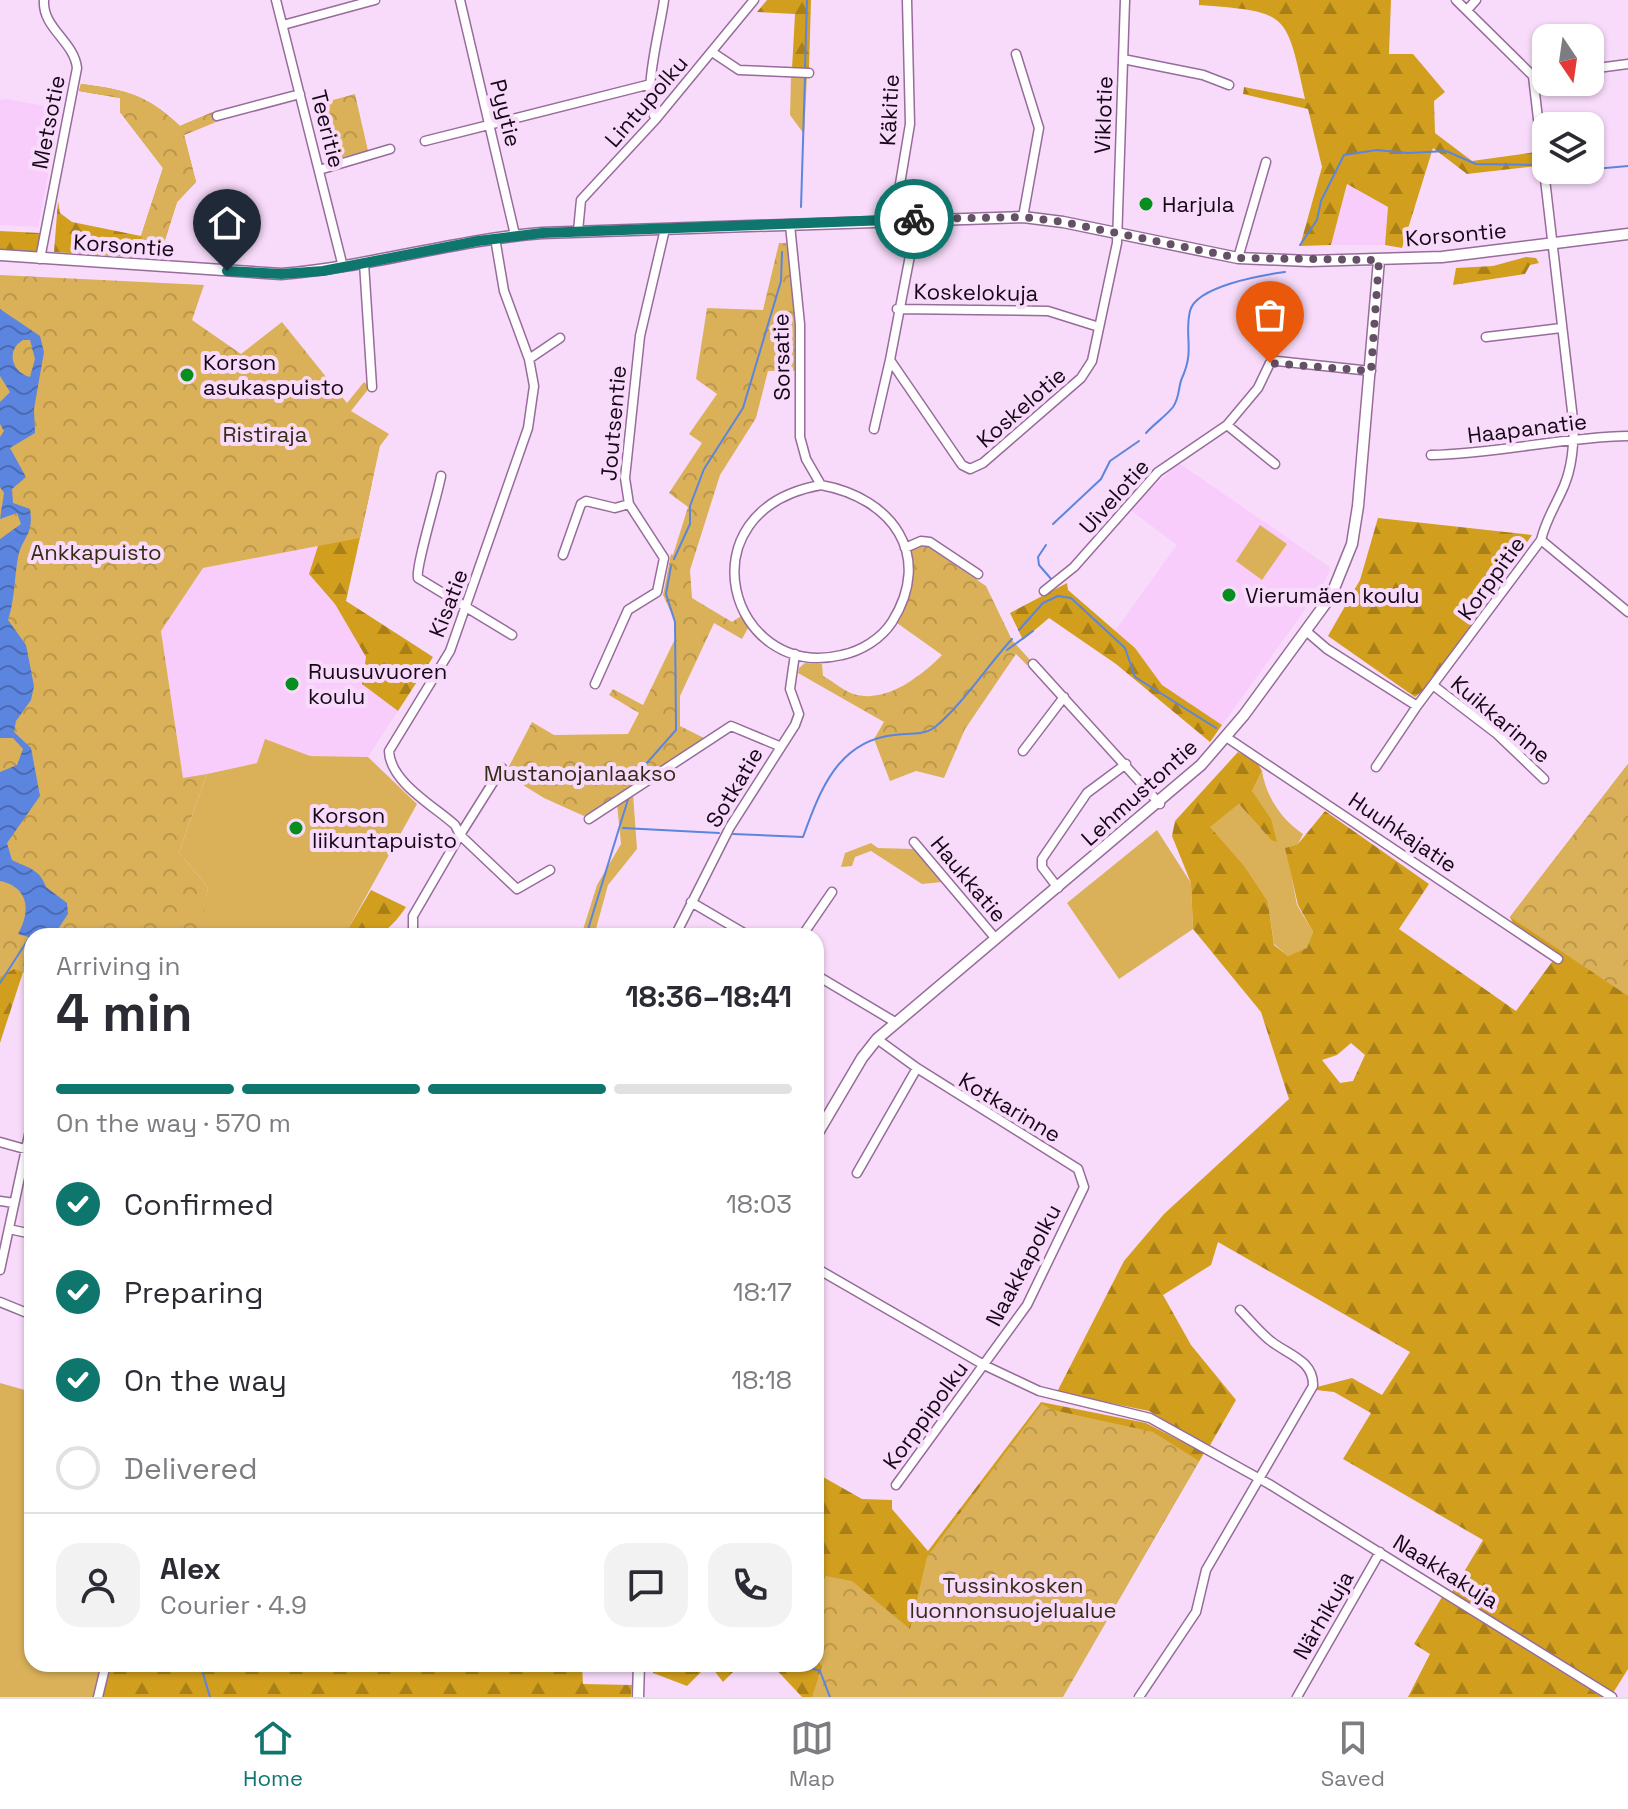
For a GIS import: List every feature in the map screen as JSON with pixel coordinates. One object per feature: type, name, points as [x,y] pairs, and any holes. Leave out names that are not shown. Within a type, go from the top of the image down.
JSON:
[{"type":"main road","name":"Korsontie","points":[[0,255],[281,274],[343,267],[515,235],[1023,217],[1117,232],[1238,258],[1379,260],[1442,257],[1628,234]]},
{"type":"main road","name":"Lehmustontie","points":[[824,1122],[862,1058],[877,1039],[1160,804],[1226,737],[1306,631],[1342,577],[1352,544],[1371,371],[1379,260]]},
{"type":"main road","points":[[638,1697],[639,1672]]},
{"type":"street","name":"Metsotie","points":[[40,259],[77,68],[72,51],[46,18],[44,0]]},
{"type":"street","name":"Teeritie","points":[[276,0],[343,267]]},
{"type":"street","points":[[283,25],[372,0]]},
{"type":"street","name":"Pyytie","points":[[460,0],[515,235]]},
{"type":"street","points":[[656,119],[649,109],[664,0]]},
{"type":"street","name":"Lintupolku","points":[[578,231],[581,200],[656,119],[754,0]]},
{"type":"street","name":"Käkitie","points":[[894,220],[910,124],[907,0]]},
{"type":"street","name":"Viklotie","points":[[1117,232],[1125,0]]},
{"type":"street","points":[[1456,0],[1532,75]]},
{"type":"street","points":[[1467,10],[1476,0]]},
{"type":"street","points":[[712,52],[739,70],[809,73]]},
{"type":"street","points":[[1016,54],[1039,128],[1023,217]]},
{"type":"street","points":[[1123,59],[1203,75],[1229,85]]},
{"type":"street","points":[[1604,67],[1628,64]]},
{"type":"street","points":[[425,141],[651,84]]},
{"type":"street","points":[[217,116],[300,94]]},
{"type":"street","name":"Korppitie","points":[[1376,767],[1417,706],[1541,540],[1545,520],[1570,468],[1573,437],[1535,96]]},
{"type":"street","points":[[319,170],[390,149]]},
{"type":"street","points":[[1238,258],[1266,162]]},
{"type":"street","points":[[874,429],[917,219]]},
{"type":"street","name":"Sorsatie","points":[[790,225],[800,324],[800,437],[806,459],[821,485]]},
{"type":"street","name":"Joutsentie","points":[[595,684],[628,610],[657,592],[664,565],[663,553],[629,504],[625,478],[637,352],[665,229]]},
{"type":"street","name":"Koskelotie","points":[[890,360],[962,465],[970,469],[983,463],[1081,378],[1092,361],[1117,232]]},
{"type":"street","name":"Kisatie","points":[[460,835],[455,825],[400,776],[392,766],[389,751],[446,658],[468,608],[528,428],[534,386],[529,359],[508,304],[495,238]]},
{"type":"street","points":[[364,263],[372,387]]},
{"type":"street","name":"Koskelokuja","points":[[897,309],[1048,311],[1099,327]]},
{"type":"street","points":[[1486,337],[1561,328]]},
{"type":"street","points":[[529,359],[560,338]]},
{"type":"street","name":"Uivelotie","points":[[1044,591],[1057,584],[1158,472],[1227,425],[1258,388],[1270,363],[1371,371]]},
{"type":"street","points":[[1227,425],[1275,464]]},
{"type":"street","name":"Haapanatie","points":[[1431,455],[1487,452],[1573,437],[1628,436]]},
{"type":"street","points":[[441,476],[431,529],[416,573],[430,588],[512,635]]},
{"type":"street","points":[[821,485],[844,489],[875,504],[898,531],[905,548],[907,589],[888,628],[856,652],[818,659],[795,654],[766,640],[750,624],[733,573],[736,555],[750,522],[764,506],[774,499],[821,485]]},
{"type":"street","points":[[563,555],[581,504],[586,501],[615,508],[629,504]]},
{"type":"street","points":[[1541,540],[1628,612]]},
{"type":"street","points":[[905,548],[921,541],[930,542],[978,574]]},
{"type":"street","points":[[1306,631],[1327,649],[1417,706]]},
{"type":"street","name":"Sotkatie","points":[[679,928],[730,827],[799,714],[790,689],[795,654]]},
{"type":"street","points":[[1033,664],[1160,804]]},
{"type":"street","name":"Kuikkarinne","points":[[1434,686],[1497,734],[1544,779]]},
{"type":"street","points":[[1023,751],[1064,697]]},
{"type":"street","points":[[589,819],[731,726],[779,746]]},
{"type":"street","name":"Huuhkajatie","points":[[1226,737],[1558,959]]},
{"type":"street","points":[[1058,888],[1042,867],[1042,859],[1087,793],[1126,764]]},
{"type":"street","points":[[413,928],[413,916],[502,768]]},
{"type":"street","points":[[460,835],[517,889],[550,870]]},
{"type":"street","name":"Haukkatie","points":[[914,842],[996,939]]},
{"type":"street","points":[[807,928],[832,892]]},
{"type":"street","points":[[691,902],[735,928]]},
{"type":"street","points":[[824,980],[895,1022]]},
{"type":"street","name":"Kotkarinne","points":[[877,1039],[917,1068],[1078,1169],[1083,1177]]},
{"type":"street","points":[[857,1173],[917,1068]]},
{"type":"street","points":[[0,1142],[24,1149]]},
{"type":"street","points":[[0,1270],[24,1165]]},
{"type":"street","name":"Naakkapolku","points":[[984,1365],[1027,1305],[1084,1187],[1083,1177]]},
{"type":"street","points":[[0,1201],[14,1203]]},
{"type":"street","points":[[9,1229],[24,1232]]},
{"type":"street","name":"Naakkakuja","points":[[824,1272],[984,1365],[1039,1391],[1150,1418],[1258,1478],[1612,1697]]},
{"type":"street","points":[[0,1302],[24,1312]]},
{"type":"street","points":[[1139,1697],[1196,1612],[1206,1570],[1313,1386],[1313,1378],[1298,1357],[1271,1341],[1240,1310]]},
{"type":"street","name":"Korppipolku","points":[[896,1485],[984,1365]]},
{"type":"street","name":"Närhikuja","points":[[1297,1697],[1380,1552]]},
{"type":"street","points":[[98,1697],[104,1672]]},
{"type":"shaded area","points":[[0,100],[61,109],[38,227],[0,225]]},
{"type":"shaded area","points":[[1347,184],[1388,207],[1385,245],[1331,245]]},
{"type":"shaded area","name":"Vierumäen koulu","points":[[1179,463],[1331,568],[1324,583],[1222,725],[1162,685],[1135,648],[1115,631],[1177,545],[1129,509]]},
{"type":"shaded area","name":"Ruusuvuoren koulu","points":[[360,538],[346,601],[433,657],[368,757],[310,756],[266,740],[257,763],[183,779],[161,631],[203,568]]},
{"type":"green space","points":[[767,0],[811,0],[809,69],[792,69],[795,14],[757,12]]},
{"type":"green space","points":[[1199,0],[1391,0],[1389,54],[1413,54],[1445,92],[1434,101],[1435,133],[1472,161],[1532,153],[1532,167],[1467,174],[1433,148],[1402,248],[1385,245],[1388,207],[1347,184],[1331,245],[1300,246],[1322,167],[1308,109],[1243,94],[1244,87],[1305,99],[1287,32],[1267,15],[1250,10],[1199,5]]},
{"type":"green space","points":[[791,76],[807,77],[804,134],[790,115]]},
{"type":"green space","points":[[81,84],[135,95],[157,107],[180,126],[213,112],[218,121],[184,135],[196,182],[177,202],[164,243],[144,241],[133,257],[54,252],[58,201],[60,213],[72,222],[141,236],[163,168],[120,112],[120,98],[79,91]]},
{"type":"green space","points":[[81,84],[135,95],[157,107],[180,126],[213,112],[218,121],[184,135],[196,182],[177,202],[164,243],[144,241],[141,236],[163,168],[120,112],[120,98],[79,91]]},
{"type":"green space","points":[[355,94],[368,151],[338,158],[329,153],[311,106]]},
{"type":"green space","points":[[0,231],[40,233],[36,253],[0,249]]},
{"type":"green space","name":"Mustanojanlaakso","points":[[779,243],[787,243],[795,318],[795,371],[768,371],[756,418],[720,475],[690,570],[692,598],[732,622],[741,616],[748,628],[742,639],[714,623],[680,696],[680,726],[704,738],[584,816],[544,798],[505,774],[532,722],[554,735],[628,734],[639,713],[609,695],[613,689],[643,705],[675,639],[675,621],[663,595],[671,554],[688,507],[669,493],[702,443],[689,434],[717,394],[696,379],[707,308],[763,310]]},
{"type":"green space","points":[[1526,257],[1536,258],[1539,263],[1530,265],[1525,274],[1453,285],[1456,268],[1493,266]]},
{"type":"green space","name":"Ankkapuisto","points":[[0,275],[204,285],[192,320],[241,354],[282,322],[347,403],[364,382],[370,387],[351,411],[389,434],[380,446],[360,538],[203,568],[161,631],[183,778],[207,774],[179,852],[208,888],[200,928],[24,928],[24,972],[14,969],[0,977]]},
{"type":"green space","points":[[372,483],[346,601],[433,657],[398,711],[362,684],[366,657],[335,604],[309,574],[318,546]]},
{"type":"green space","points":[[1378,518],[1532,535],[1430,685],[1415,697],[1328,636],[1360,580]]},
{"type":"green space","points":[[1260,525],[1287,544],[1262,580],[1236,561]]},
{"type":"green space","points":[[927,546],[986,586],[1012,640],[1031,661],[1027,665],[1016,654],[965,729],[944,778],[916,771],[890,781],[874,739],[884,722],[798,673],[805,663],[822,664],[823,676],[853,694],[881,695],[904,685],[942,655],[897,623],[908,595],[908,550]]},
{"type":"green space","points":[[1067,583],[1068,590],[1135,648],[1162,685],[1222,725],[1210,742],[1116,664],[1049,618],[1023,640],[1010,613]]},
{"type":"green space","name":"Korson liikuntapuisto","points":[[265,739],[310,756],[368,757],[417,804],[349,928],[199,928],[208,888],[179,852],[207,774],[257,763]]},
{"type":"green space","points":[[1238,752],[1256,761],[1262,771],[1252,791],[1271,819],[1277,842],[1271,840],[1239,804],[1210,827],[1244,866],[1268,902],[1274,945],[1288,956],[1307,948],[1313,932],[1298,905],[1285,848],[1298,844],[1325,811],[1429,884],[1399,929],[1516,1011],[1557,955],[1514,925],[1510,917],[1628,764],[1628,1669],[1613,1693],[1452,1592],[1483,1540],[1343,1459],[1371,1413],[1334,1392],[1316,1390],[1317,1387],[1352,1378],[1382,1395],[1410,1352],[1218,1242],[1211,1265],[1163,1295],[1191,1345],[1236,1400],[1209,1447],[1149,1411],[1057,1392],[1124,1261],[1164,1214],[1289,1099],[1261,1012],[1193,929],[1191,883],[1172,836],[1175,821]],"holes":[[[1351,1043],[1365,1055],[1353,1081],[1340,1083],[1322,1060],[1337,1055]]]},
{"type":"green space","points":[[1628,764],[1628,996],[1510,917]]},
{"type":"green space","points":[[1262,771],[1276,807],[1303,834],[1298,844],[1286,848],[1297,905],[1313,932],[1307,949],[1288,956],[1274,944],[1268,902],[1209,827],[1239,804],[1271,840],[1252,791]]},
{"type":"green space","points":[[633,794],[637,849],[608,885],[596,928],[584,928],[597,885],[621,844],[617,804]]},
{"type":"green space","points":[[1157,830],[1191,883],[1193,929],[1119,979],[1067,903]]},
{"type":"green space","points":[[871,843],[878,848],[914,849],[942,882],[922,884],[871,851],[855,857],[852,866],[841,867],[845,853]]},
{"type":"green space","points":[[0,881],[26,928],[24,972],[0,1043]]},
{"type":"green space","points":[[371,890],[406,907],[388,928],[349,928]]},
{"type":"green space","points":[[0,1383],[24,1390],[24,1672],[99,1672],[93,1697],[0,1697]]},
{"type":"green space","name":"Tussinkosken luonnonsuojelualue","points":[[1041,1402],[1146,1423],[1204,1453],[1062,1697],[802,1697],[779,1672],[824,1672],[824,1478],[862,1499],[892,1500],[892,1509],[928,1551]]},
{"type":"green space","name":"Tussinkosken luonnonsuojelualue","points":[[1042,1404],[1053,1410],[1153,1432],[1199,1461],[1063,1697],[812,1697],[820,1672],[824,1672],[824,1576],[852,1581],[910,1629],[927,1557]]},
{"type":"green space","points":[[1442,1597],[1602,1697],[1408,1697],[1430,1654],[1414,1644]]},
{"type":"green space","points":[[108,1672],[582,1672],[583,1684],[632,1685],[631,1697],[103,1697]]},
{"type":"green space","points":[[653,1672],[701,1672],[687,1686]]},
{"type":"green space","points":[[715,1672],[733,1672],[723,1682]]},
{"type":"water","points":[[0,309],[40,336],[44,352],[34,409],[35,433],[10,448],[26,477],[12,489],[13,503],[30,509],[31,518],[18,557],[8,620],[26,645],[34,686],[31,700],[16,721],[14,732],[31,748],[40,796],[7,843],[12,860],[37,873],[46,887],[67,903],[68,914],[59,928],[24,928],[24,936],[18,934],[26,909],[22,894],[10,884],[0,881],[0,772],[17,765],[23,749],[13,738],[0,738],[0,539],[21,524],[17,513],[0,519],[4,493],[0,487],[0,437],[4,431],[0,424],[0,402],[10,392],[0,376]],"holes":[[[23,340],[30,340],[35,359],[30,377],[15,366],[14,349]]]},
{"type":"waterway","points":[[805,68],[807,0]]},
{"type":"waterway","points":[[801,207],[805,77]]},
{"type":"waterway","points":[[1300,245],[1317,220],[1321,201],[1344,155],[1377,150],[1408,153],[1446,151],[1476,164],[1532,165]]},
{"type":"waterway","points":[[1604,168],[1628,166]]},
{"type":"waterway","points":[[674,559],[690,524],[690,506],[704,469],[743,408],[781,281],[782,252]]},
{"type":"waterway","points":[[1146,433],[1177,400],[1188,359],[1188,320],[1195,302],[1217,288],[1285,272]]},
{"type":"waterway","points":[[1053,524],[1101,479],[1110,461],[1139,441]]},
{"type":"waterway","points":[[1046,545],[1038,557],[1039,565],[1052,580]]},
{"type":"waterway","points":[[630,782],[676,730],[675,622],[666,594],[671,566]]},
{"type":"waterway","points":[[1019,630],[1043,603],[1058,596],[1071,598],[1125,648],[1135,677],[1216,728]]},
{"type":"waterway","points":[[1007,650],[1033,631]]},
{"type":"waterway","points":[[733,834],[803,837],[824,786],[845,758],[875,739],[920,733],[935,727],[955,708],[1012,639]]},
{"type":"waterway","points":[[588,928],[629,796]]},
{"type":"waterway","points":[[623,828],[719,833]]},
{"type":"waterway","points":[[0,983],[24,946]]},
{"type":"waterway","points":[[203,1672],[210,1697]]},
{"type":"waterway","points":[[820,1672],[830,1697]]},
{"type":"way so far","points":[[914,219],[1023,217],[1128,234],[1238,258],[1379,260],[1371,371],[1277,361],[1270,363]]},
{"type":"place","name":"Harjula","points":[[1146,204]]},
{"type":"place","name":"Korson asukaspuisto","points":[[187,375]]},
{"type":"place","name":"Vierumäen koulu","points":[[1229,595]]},
{"type":"place","name":"Ruusuvuoren koulu","points":[[292,684]]},
{"type":"place","name":"Korson liikuntapuisto","points":[[296,828]]},
{"type":"route","points":[[227,271],[281,274],[323,271],[515,235],[914,219]]},
{"type":"park label","name":"Ristiraja","points":[[265,434]]}]
